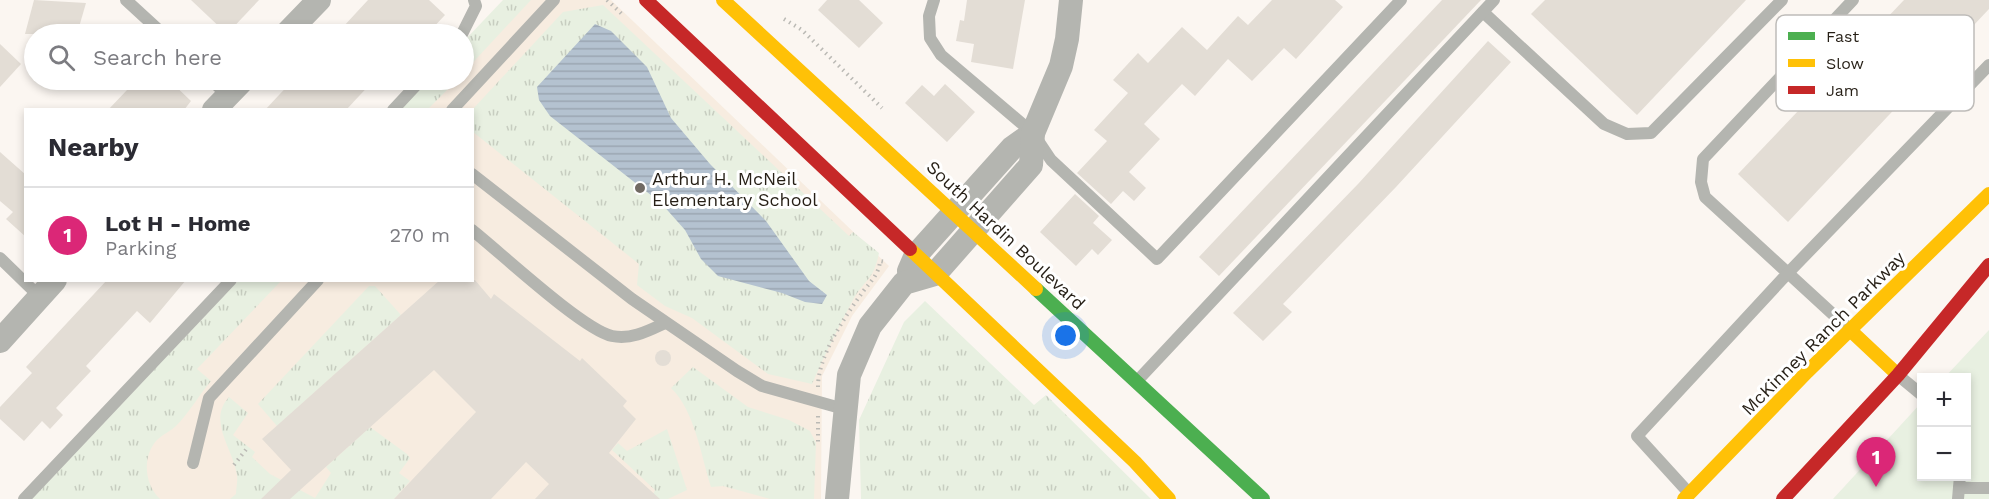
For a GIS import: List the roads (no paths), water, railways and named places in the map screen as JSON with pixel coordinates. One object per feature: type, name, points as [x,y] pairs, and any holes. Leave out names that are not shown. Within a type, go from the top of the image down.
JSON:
[{"type":"main road","points":[[646,0],[1135,462],[1169,499]]},
{"type":"main road","name":"South Hardin Boulevard","points":[[723,0],[1263,499]]},
{"type":"main road","name":"McKinney Ranch Parkway","points":[[1687,496],[1850,330],[1989,194]]},
{"type":"main road","points":[[1784,499],[1898,375],[1989,265]]},
{"type":"main road","points":[[1850,330],[1898,375]]},
{"type":"street","points":[[296,24],[319,0]]},
{"type":"street","points":[[904,283],[935,274],[975,231],[1030,165],[1033,133],[1061,66],[1067,39],[1071,0]]},
{"type":"street","points":[[837,499],[849,375],[870,326],[904,283],[916,255],[1012,148],[1033,133]]},
{"type":"street","points":[[0,340],[47,289]]},
{"type":"lane","points":[[126,0],[152,24]]},
{"type":"lane","points":[[467,24],[476,6],[474,0]]},
{"type":"lane","points":[[474,86],[554,0]]},
{"type":"lane","points":[[934,0],[929,16],[930,38],[941,55],[1033,133],[1051,160],[1157,259],[1401,0]]},
{"type":"lane","points":[[1137,382],[1494,0]]},
{"type":"lane","points":[[1483,12],[1604,124],[1627,134],[1651,133],[1782,0]]},
{"type":"lane","points":[[1839,15],[1853,0]]},
{"type":"lane","points":[[1974,81],[1989,65]]},
{"type":"lane","points":[[1776,82],[1703,159],[1701,182],[1705,197],[1850,330]]},
{"type":"lane","points":[[395,108],[412,90]]},
{"type":"lane","points":[[454,108],[471,90]]},
{"type":"lane","points":[[1687,496],[1637,436],[1788,273],[1945,111]]},
{"type":"lane","points":[[474,176],[665,323],[676,327],[737,371],[762,386],[844,409]]},
{"type":"lane","points":[[474,232],[588,324],[612,336],[639,336],[665,323]]},
{"type":"lane","points":[[0,258],[24,274]]},
{"type":"lane","points":[[24,499],[229,282]]},
{"type":"lane","points":[[193,463],[209,398],[316,282]]},
{"type":"lane","points":[[1898,375],[1917,391]]},
{"type":"lane","points":[[1959,488],[1989,488]]},
{"type":"water","points":[[595,24],[611,31],[647,67],[671,118],[710,164],[766,221],[809,281],[827,295],[822,304],[805,302],[782,293],[718,276],[701,259],[685,230],[661,203],[550,116],[539,100],[537,87]]},
{"type":"place","name":"Arthur H. McNeil Elementary School","points":[[640,188]]},
{"type":"place","name":"Lot H - Home","points":[[1876,487]]}]
